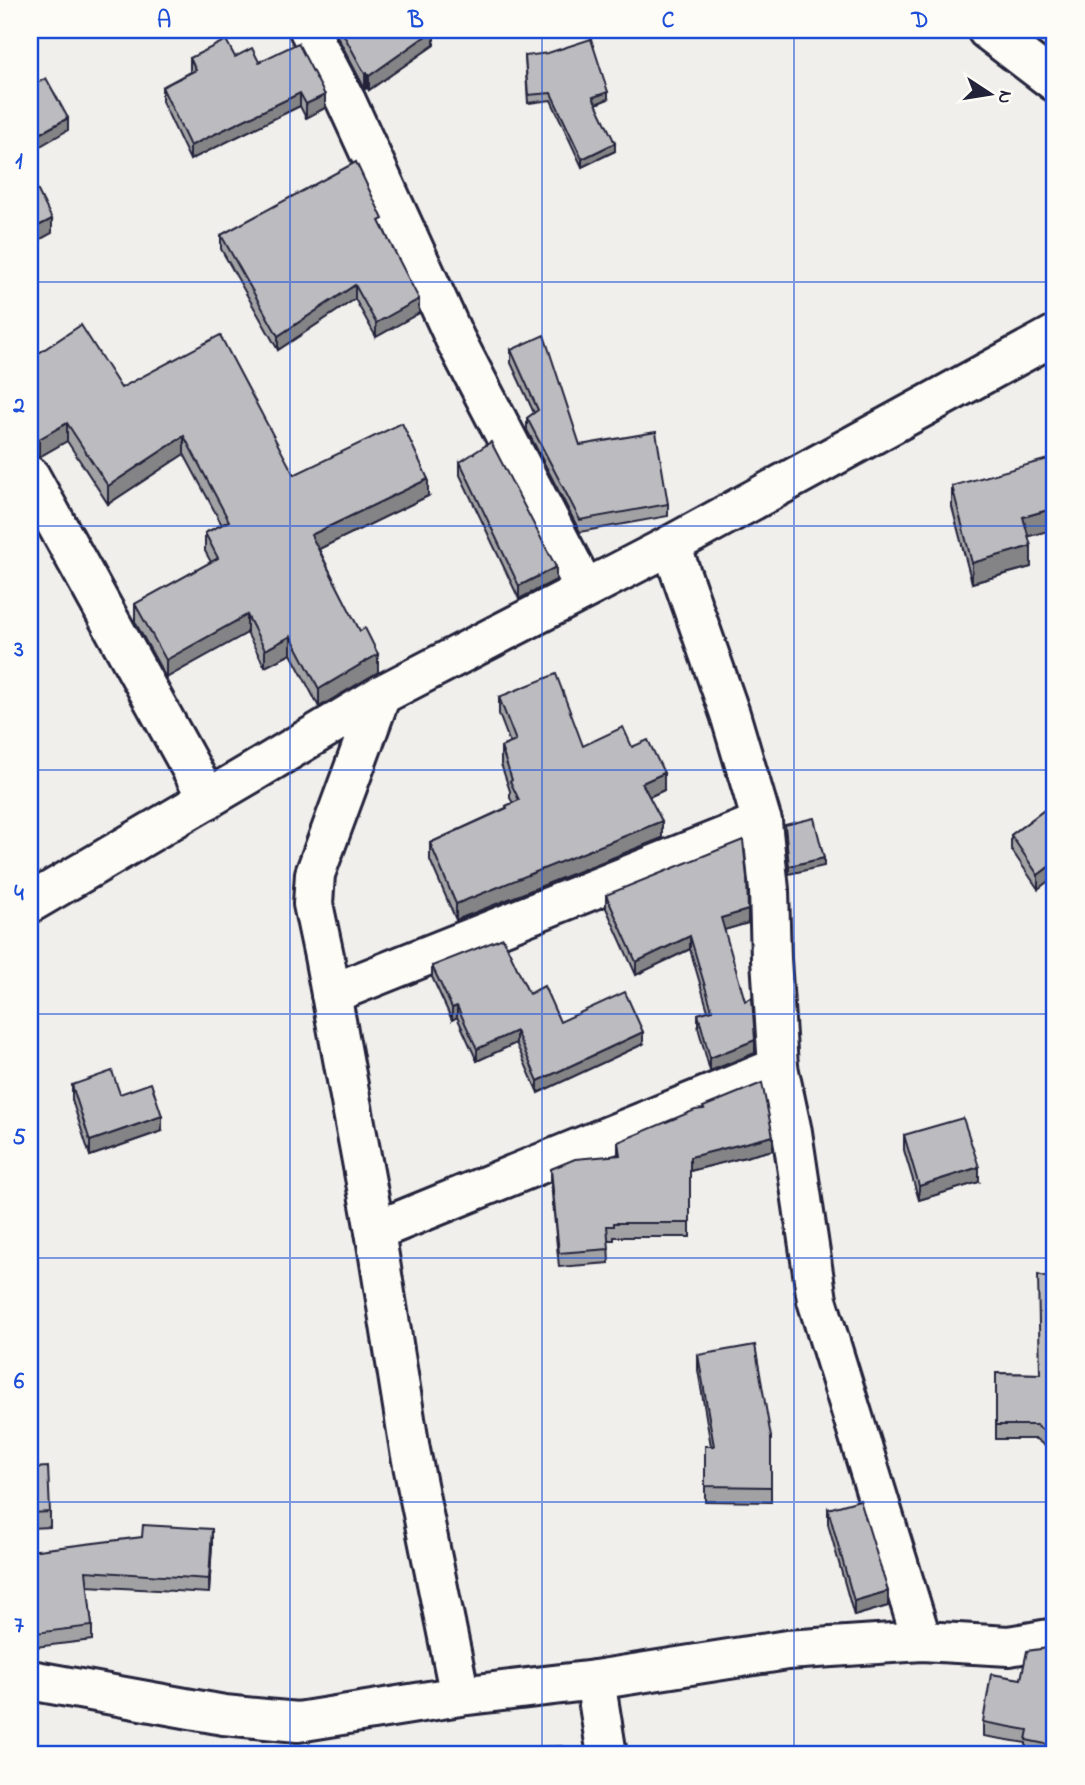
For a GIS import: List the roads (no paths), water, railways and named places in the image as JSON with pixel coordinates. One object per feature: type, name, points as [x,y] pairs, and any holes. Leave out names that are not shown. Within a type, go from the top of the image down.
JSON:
[{"type":"street","points":[[309,30],[346,101],[455,339],[585,590]]},
{"type":"street","points":[[987,30],[1055,82]]},
{"type":"street","points":[[30,903],[381,695],[671,545],[1055,335]]},
{"type":"street","points":[[30,477],[208,799]]},
{"type":"street","points":[[671,545],[730,714],[762,822],[769,890],[778,1067],[792,1132],[817,1300],[922,1641]]},
{"type":"street","points":[[381,695],[315,874],[313,904],[375,1231],[410,1450],[460,1696]]},
{"type":"street","points":[[331,994],[762,822]]},
{"type":"street","points":[[375,1231],[778,1067]]},
{"type":"street","points":[[30,1680],[224,1716],[298,1722],[460,1696],[595,1680],[787,1650],[922,1641],[1009,1646],[1055,1638]]},
{"type":"street","points":[[595,1680],[607,1755]]}]
